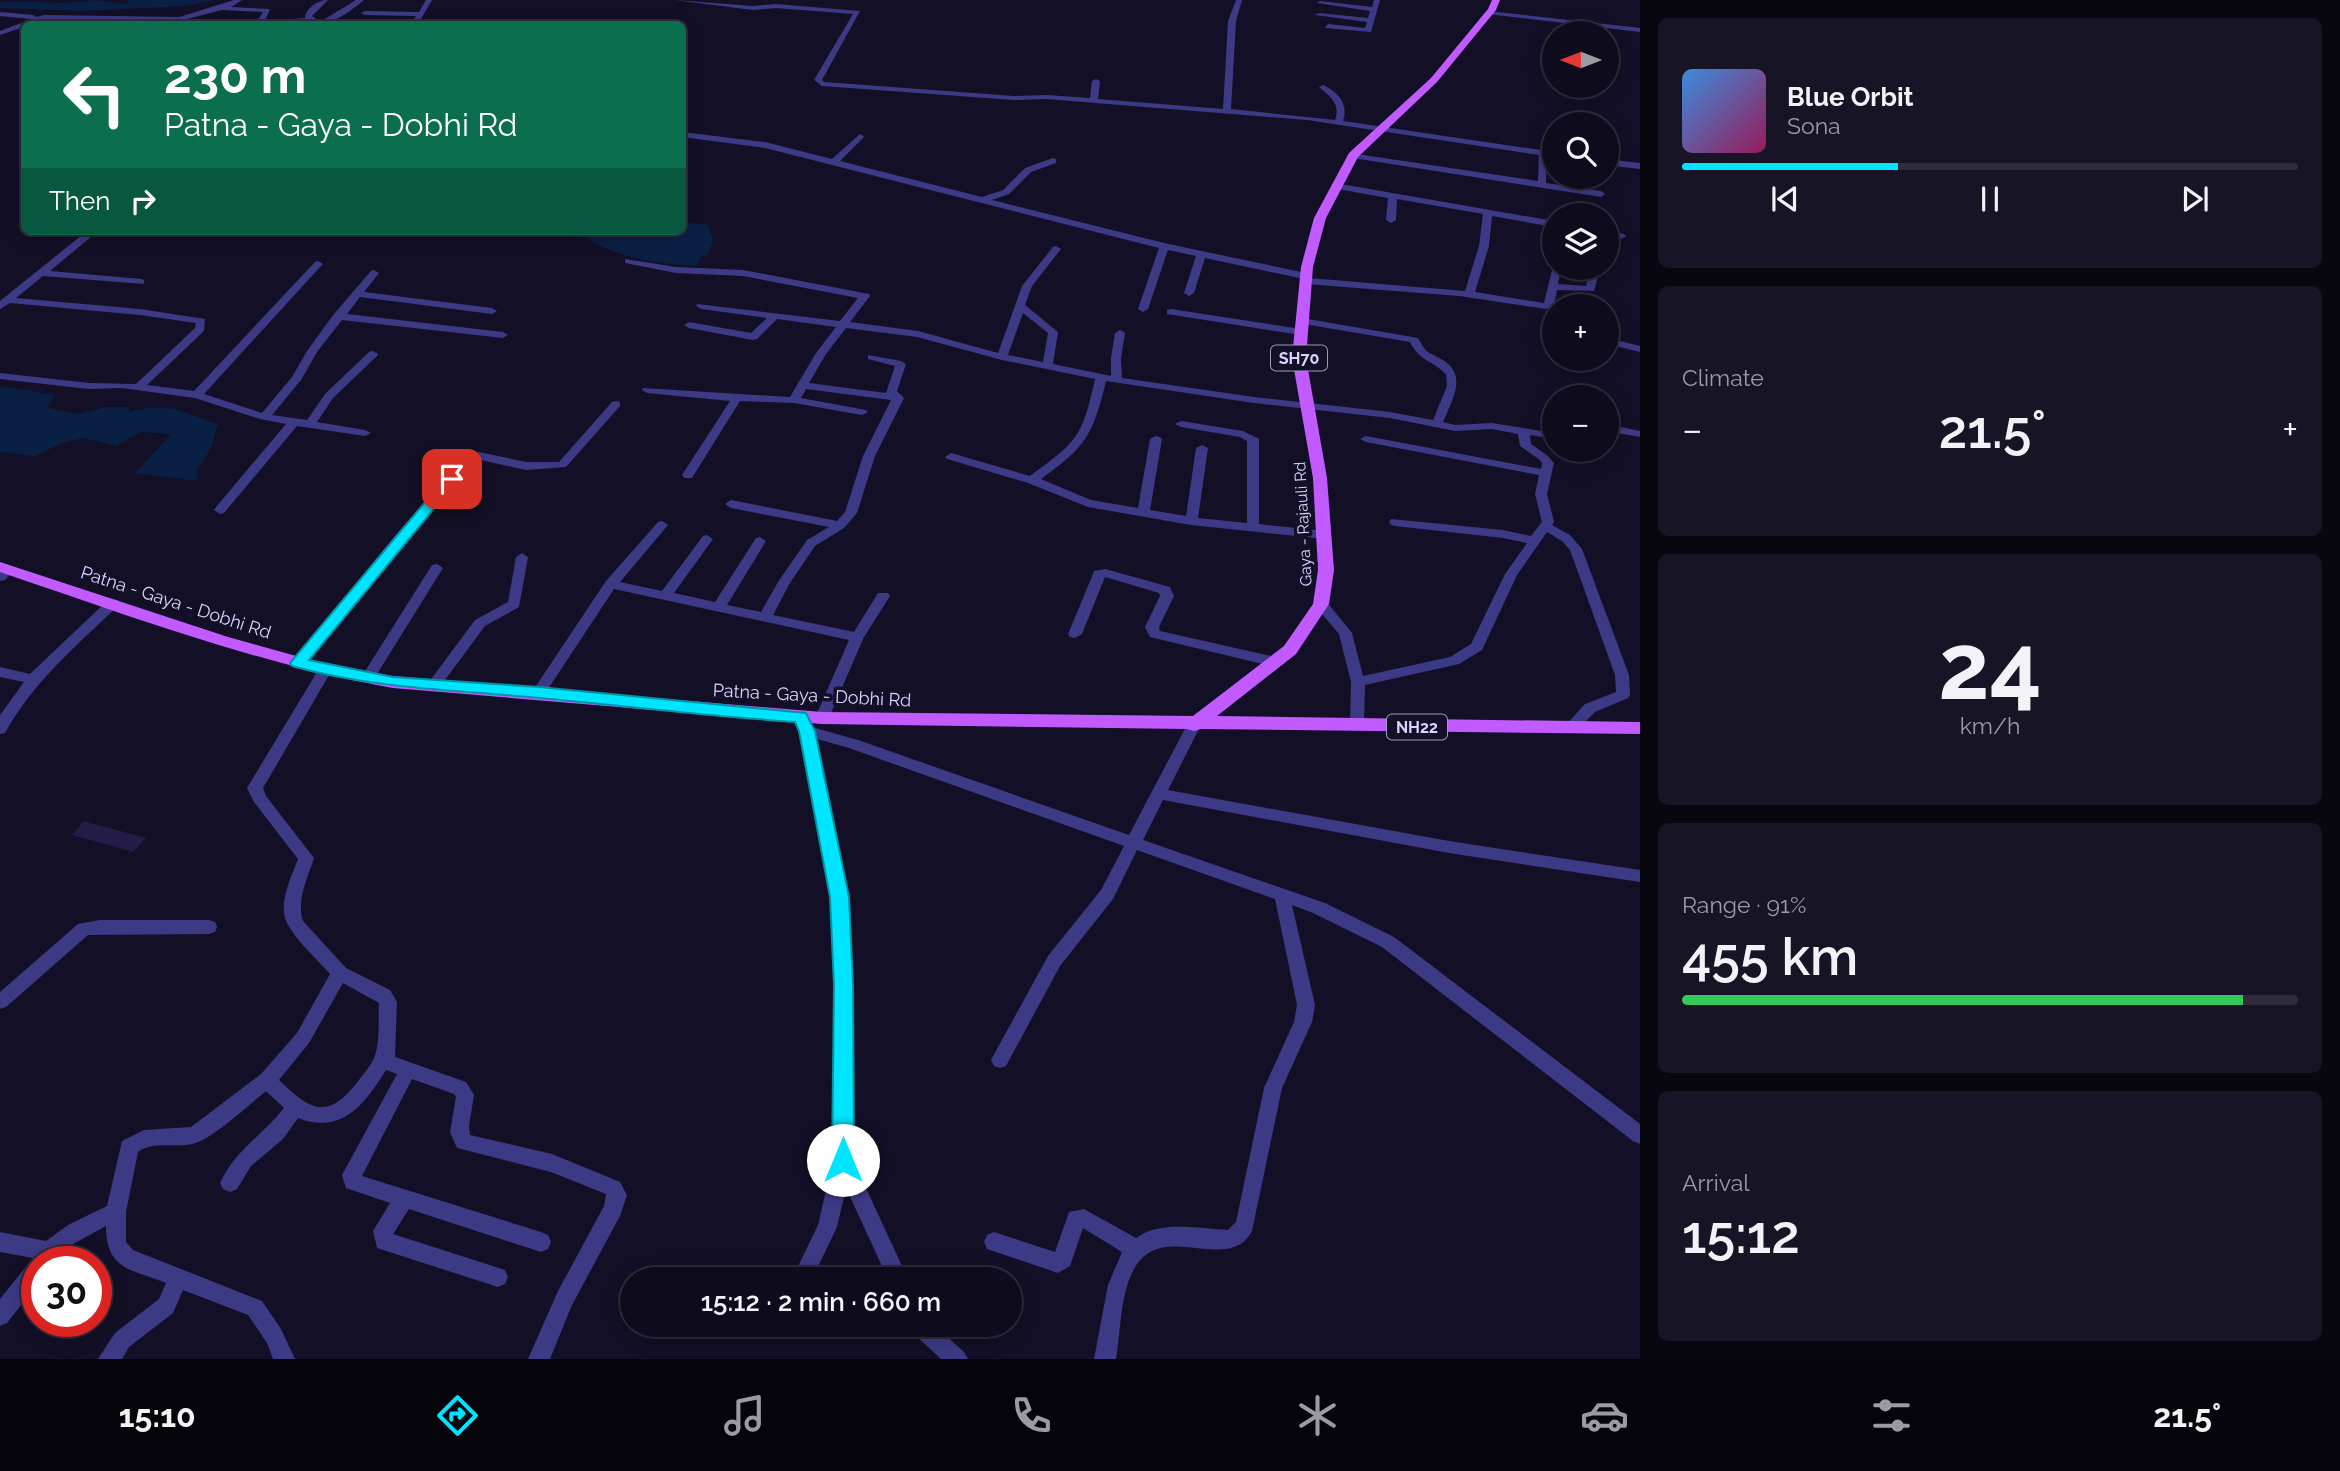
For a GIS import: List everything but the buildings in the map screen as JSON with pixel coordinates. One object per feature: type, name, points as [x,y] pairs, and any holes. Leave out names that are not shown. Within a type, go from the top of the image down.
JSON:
[{"type":"main road","name":"Gaya - Rajauli Rd","points":[[1194,725],[1275,662],[1301,636],[1321,604],[1326,570],[1317,455],[1300,373],[1306,279],[1314,231],[1353,155],[1434,80],[1489,13],[1496,0]]},
{"type":"main road","name":"Patna - Gaya - Dobhi Rd","points":[[3,571],[113,603],[222,641],[367,679],[539,692],[707,710],[804,724],[822,718],[1194,725],[1640,728]]},
{"type":"street","points":[[176,21],[240,0]]},
{"type":"street","points":[[312,20],[308,17],[310,12],[325,0]]},
{"type":"street","points":[[327,21],[361,0]]},
{"type":"street","points":[[416,21],[429,0]]},
{"type":"street","points":[[677,0],[753,8],[776,6],[858,12],[818,80],[822,84],[916,93],[1094,100],[1227,111],[1542,154]]},
{"type":"street","points":[[1227,111],[1232,21],[1239,0]]},
{"type":"street","points":[[1328,26],[1367,31],[1377,0]]},
{"type":"street","points":[[1320,4],[1374,9]]},
{"type":"street","points":[[217,9],[268,10],[262,21]]},
{"type":"street","points":[[365,13],[420,14]]},
{"type":"street","points":[[1489,13],[1640,30]]},
{"type":"street","points":[[0,14],[37,18],[139,21]]},
{"type":"street","points":[[1319,15],[1371,20]]},
{"type":"street","points":[[30,21],[37,18]]},
{"type":"street","points":[[299,21],[312,20]]},
{"type":"street","points":[[0,33],[21,24]]},
{"type":"street","points":[[1094,100],[1096,81]]},
{"type":"street","points":[[1323,87],[1342,108],[1343,114],[1337,124]]},
{"type":"street","points":[[686,135],[765,145],[835,161],[1164,246],[1306,279],[1469,294],[1546,306],[1549,305],[1553,280]]},
{"type":"street","points":[[835,161],[860,136]]},
{"type":"street","points":[[1353,155],[1542,185]]},
{"type":"street","points":[[983,200],[1006,192],[1028,170],[1052,161]]},
{"type":"street","points":[[1619,164],[1640,166]]},
{"type":"street","points":[[1335,186],[1542,222]]},
{"type":"street","points":[[1568,189],[1601,194]]},
{"type":"street","points":[[1391,220],[1393,196]]},
{"type":"street","points":[[1469,294],[1484,246],[1488,213]]},
{"type":"street","points":[[4,303],[88,235]]},
{"type":"street","points":[[1143,309],[1164,246]]},
{"type":"street","points":[[1002,358],[1029,281],[1048,262],[1056,249]]},
{"type":"street","points":[[1189,293],[1201,255]]},
{"type":"street","points":[[628,261],[676,270],[743,273],[864,296],[842,324],[794,400]]},
{"type":"street","points":[[197,396],[318,264]]},
{"type":"street","points":[[43,272],[141,282]]},
{"type":"street","points":[[264,417],[297,378],[312,351],[374,273]]},
{"type":"street","points":[[1552,287],[1590,289],[1592,280]]},
{"type":"street","points":[[356,294],[492,311]]},
{"type":"street","points":[[4,303],[140,312],[201,321],[200,329],[138,388]]},
{"type":"street","points":[[701,306],[918,334],[1002,358],[1117,380],[1390,415],[1464,428],[1492,426],[1542,434]]},
{"type":"street","points":[[1020,306],[1054,332],[1047,367]]},
{"type":"street","points":[[1171,313],[1413,340],[1421,354],[1440,362],[1451,373],[1452,386],[1437,424]]},
{"type":"street","points":[[338,316],[503,335]]},
{"type":"street","points":[[689,325],[753,337],[773,317]]},
{"type":"street","points":[[1117,380],[1116,358],[1120,333]]},
{"type":"street","points":[[1619,344],[1640,349]]},
{"type":"street","points":[[310,424],[329,396],[373,354]]},
{"type":"street","points":[[766,615],[784,582],[811,543],[840,524],[851,513],[869,456],[897,400],[891,392],[901,364],[872,357]]},
{"type":"street","points":[[0,376],[83,386],[117,385],[197,396],[264,417],[365,433]]},
{"type":"street","points":[[1032,480],[1069,453],[1080,440],[1101,377]]},
{"type":"street","points":[[803,385],[896,396]]},
{"type":"street","points":[[647,390],[794,400],[862,412]]},
{"type":"street","points":[[688,475],[737,398]]},
{"type":"street","points":[[298,663],[399,539],[472,457],[479,455],[532,466],[562,465],[616,404]]},
{"type":"street","points":[[219,510],[295,422]]},
{"type":"street","points":[[1181,424],[1243,434],[1253,439],[1253,528]]},
{"type":"street","points":[[1619,430],[1640,434]]},
{"type":"street","points":[[1358,682],[1454,662],[1477,647],[1511,573],[1545,526],[1548,516],[1541,494],[1547,460],[1526,446],[1523,431]]},
{"type":"street","points":[[1143,513],[1156,439]]},
{"type":"street","points":[[1366,439],[1545,473]]},
{"type":"street","points":[[1191,521],[1202,448]]},
{"type":"street","points":[[951,457],[1032,480],[1074,500],[1191,521],[1324,536]]},
{"type":"street","points":[[731,504],[840,524]]},
{"type":"street","points":[[1395,522],[1503,534],[1535,541]]},
{"type":"street","points":[[539,692],[611,584],[662,525]]},
{"type":"street","points":[[1545,526],[1566,538],[1576,549],[1622,675],[1623,695],[1590,708],[1571,727]]},
{"type":"street","points":[[666,595],[707,539]]},
{"type":"street","points":[[719,607],[760,541]]},
{"type":"street","points":[[434,685],[480,624],[514,604],[522,557]]},
{"type":"street","points":[[367,679],[437,568]]},
{"type":"street","points":[[1075,634],[1099,574],[1105,573],[1165,590],[1167,596],[1152,627],[1155,634],[1275,662]]},
{"type":"street","points":[[611,584],[766,615],[857,637]]},
{"type":"street","points":[[822,718],[857,637],[883,596]]},
{"type":"street","points":[[0,729],[4,719],[34,680],[113,603]]},
{"type":"street","points":[[1321,604],[1345,633],[1358,682],[1357,726]]},
{"type":"street","points":[[267,1080],[296,1107],[319,1117],[335,1114],[363,1090],[385,1056],[388,1002],[384,995],[341,973],[296,924],[292,913],[293,898],[306,858],[259,798],[255,788],[326,670]]},
{"type":"street","points":[[0,672],[34,680]]},
{"type":"street","points":[[804,724],[853,744],[1319,908],[1388,942],[1640,1135]]},
{"type":"street","points":[[804,724],[840,897],[844,986],[843,1160],[827,1227],[808,1267]]},
{"type":"street","points":[[1000,1060],[1054,961],[1107,894],[1194,725]]},
{"type":"street","points":[[1159,794],[1449,847],[1640,876]]},
{"type":"street","points":[[1105,1359],[1114,1298],[1136,1248],[1149,1240],[1162,1237],[1229,1240],[1239,1235],[1245,1224],[1273,1088],[1303,1022],[1306,1005],[1282,895]]},
{"type":"street","points":[[0,1002],[84,929],[100,926],[209,927]]},
{"type":"street","points":[[284,1359],[274,1336],[255,1308],[126,1257],[116,1245],[116,1212],[129,1147],[136,1140],[187,1138],[196,1134],[267,1080],[303,1038],[341,973]]},
{"type":"street","points":[[385,1056],[389,1063],[460,1088],[465,1096],[459,1128],[464,1142],[552,1163],[613,1188],[617,1195],[613,1209],[565,1298],[539,1359]]},
{"type":"street","points":[[408,1070],[351,1180],[541,1242]]},
{"type":"street","points":[[230,1183],[244,1160],[276,1133],[296,1107]]},
{"type":"street","points":[[843,1160],[892,1267]]},
{"type":"street","points":[[404,1199],[383,1231],[383,1241],[498,1277]]},
{"type":"street","points":[[56,1246],[65,1237],[116,1212]]},
{"type":"street","points":[[994,1242],[1058,1263],[1063,1259],[1076,1219],[1084,1217],[1136,1248]]},
{"type":"street","points":[[0,1242],[21,1249]]},
{"type":"street","points":[[109,1359],[122,1340],[166,1306],[177,1278]]},
{"type":"street","points":[[0,1316],[21,1289]]},
{"type":"street","points":[[932,1337],[957,1359]]},
{"type":"water","points":[[96,0],[127,4],[129,0],[215,0],[185,6],[84,11],[0,8],[3,1],[64,3]]},
{"type":"water","points":[[686,222],[708,225],[713,241],[708,255],[700,257],[696,266],[634,258],[590,240],[586,235],[686,235]]},
{"type":"water","points":[[0,386],[55,395],[47,408],[79,414],[107,407],[129,407],[129,412],[164,408],[218,424],[211,448],[197,471],[197,481],[135,473],[171,434],[141,432],[116,446],[84,438],[65,442],[34,456],[0,452]]},
{"type":"route","points":[[452,479],[399,539],[298,663],[367,679],[393,682],[539,692],[753,715],[800,717],[807,731],[840,897],[844,986],[843,1160]]}]
